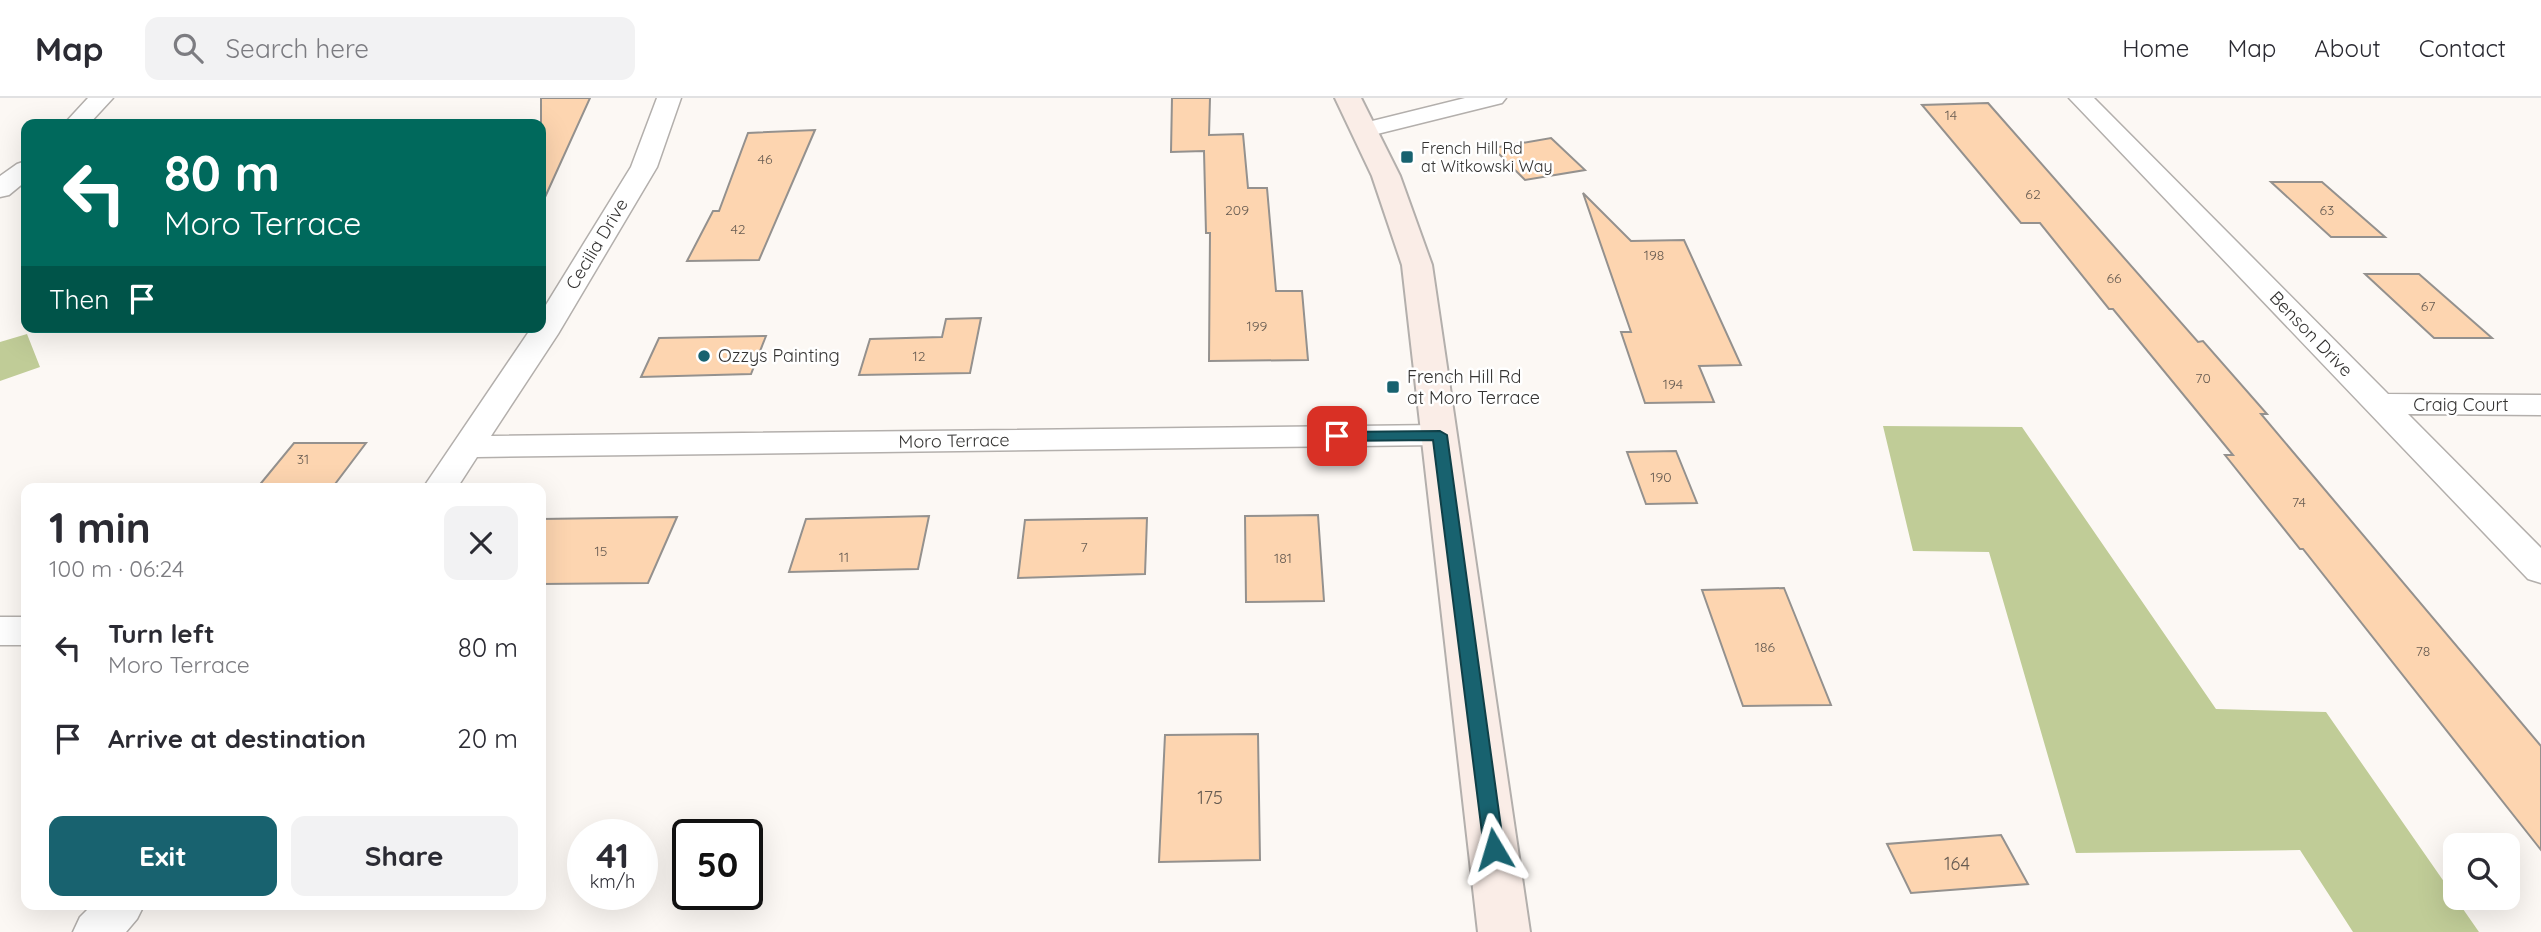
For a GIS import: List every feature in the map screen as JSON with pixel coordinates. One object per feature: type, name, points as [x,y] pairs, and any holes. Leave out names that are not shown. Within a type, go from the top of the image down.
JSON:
[{"type":"main road","points":[[1356,114],[1401,213],[1417,265],[1504,932]]},
{"type":"street","points":[[81,119],[101,98]]},
{"type":"street","name":"Cecilia Drive","points":[[546,329],[644,167],[669,98]]},
{"type":"street","points":[[1356,114],[1494,98]]},
{"type":"street","name":"Benson Drive","points":[[2081,98],[2541,570]]},
{"type":"street","points":[[0,189],[21,173]]},
{"type":"street","name":"Cecilia Drive","points":[[443,483],[544,333]]},
{"type":"street","name":"Craig Court","points":[[2380,404],[2541,405]]},
{"type":"street","name":"Moro Terrace","points":[[468,447],[1440,435]]},
{"type":"street","points":[[0,631],[21,631]]},
{"type":"street","points":[[96,932],[116,910]]},
{"type":"green space","points":[[27,334],[40,367],[0,381],[0,342]]},
{"type":"green space","points":[[1883,426],[2022,427],[2216,709],[2326,712],[2443,880],[2443,910],[2464,910],[2479,932],[2353,932],[2300,850],[2076,853],[1989,552],[1913,551]]},
{"type":"building","points":[[541,98],[590,98],[546,195],[546,119],[541,119]]},
{"type":"building","points":[[1172,98],[1210,98],[1209,135],[1243,134],[1248,188],[1267,188],[1276,291],[1302,291],[1308,360],[1209,361],[1210,233],[1206,233],[1204,151],[1171,152]]},
{"type":"building","points":[[1988,103],[2198,342],[2203,341],[2267,414],[2261,414],[2541,746],[2541,850],[2303,549],[2300,549],[2225,455],[2233,455],[2113,309],[2109,309],[2040,223],[2021,223],[1922,105]]},
{"type":"building","points":[[815,130],[759,260],[687,261],[713,211],[719,211],[748,133]]},
{"type":"building","points":[[1551,138],[1585,170],[1525,180],[1493,148]]},
{"type":"building","points":[[2271,182],[2322,182],[2385,237],[2331,237]]},
{"type":"building","points":[[1583,193],[1631,241],[1684,240],[1741,365],[1699,366],[1714,402],[1645,403],[1621,332],[1631,332]]},
{"type":"building","points":[[2365,274],[2419,274],[2492,338],[2434,338]]},
{"type":"building","points":[[981,318],[970,373],[859,375],[870,339],[942,337],[946,319]]},
{"type":"building","name":"Ozzys Painting","points":[[766,336],[751,374],[641,377],[659,338]]},
{"type":"building","points":[[294,443],[366,443],[336,483],[261,483]]},
{"type":"building","points":[[1676,451],[1697,503],[1646,504],[1627,452]]},
{"type":"building","points":[[1318,515],[1324,601],[1246,602],[1245,516]]},
{"type":"building","points":[[929,516],[918,569],[789,572],[806,519]]},
{"type":"building","points":[[677,517],[648,583],[546,584],[546,519]]},
{"type":"building","points":[[1147,518],[1145,574],[1018,578],[1025,520]]},
{"type":"building","points":[[1784,588],[1831,705],[1743,706],[1702,590]]},
{"type":"building","points":[[1258,734],[1260,860],[1159,862],[1165,735]]},
{"type":"building","points":[[2001,835],[2028,884],[1911,893],[1887,844]]},
{"type":"place","name":"French Hill Rd at Witkowski Way","points":[[1407,157]]},
{"type":"place","name":"Ozzys Painting","points":[[704,356]]},
{"type":"place","name":"French Hill Rd at Moro Terrace","points":[[1393,387]]},
{"type":"route","points":[[1337,436],[1440,435],[1494,849]]}]
